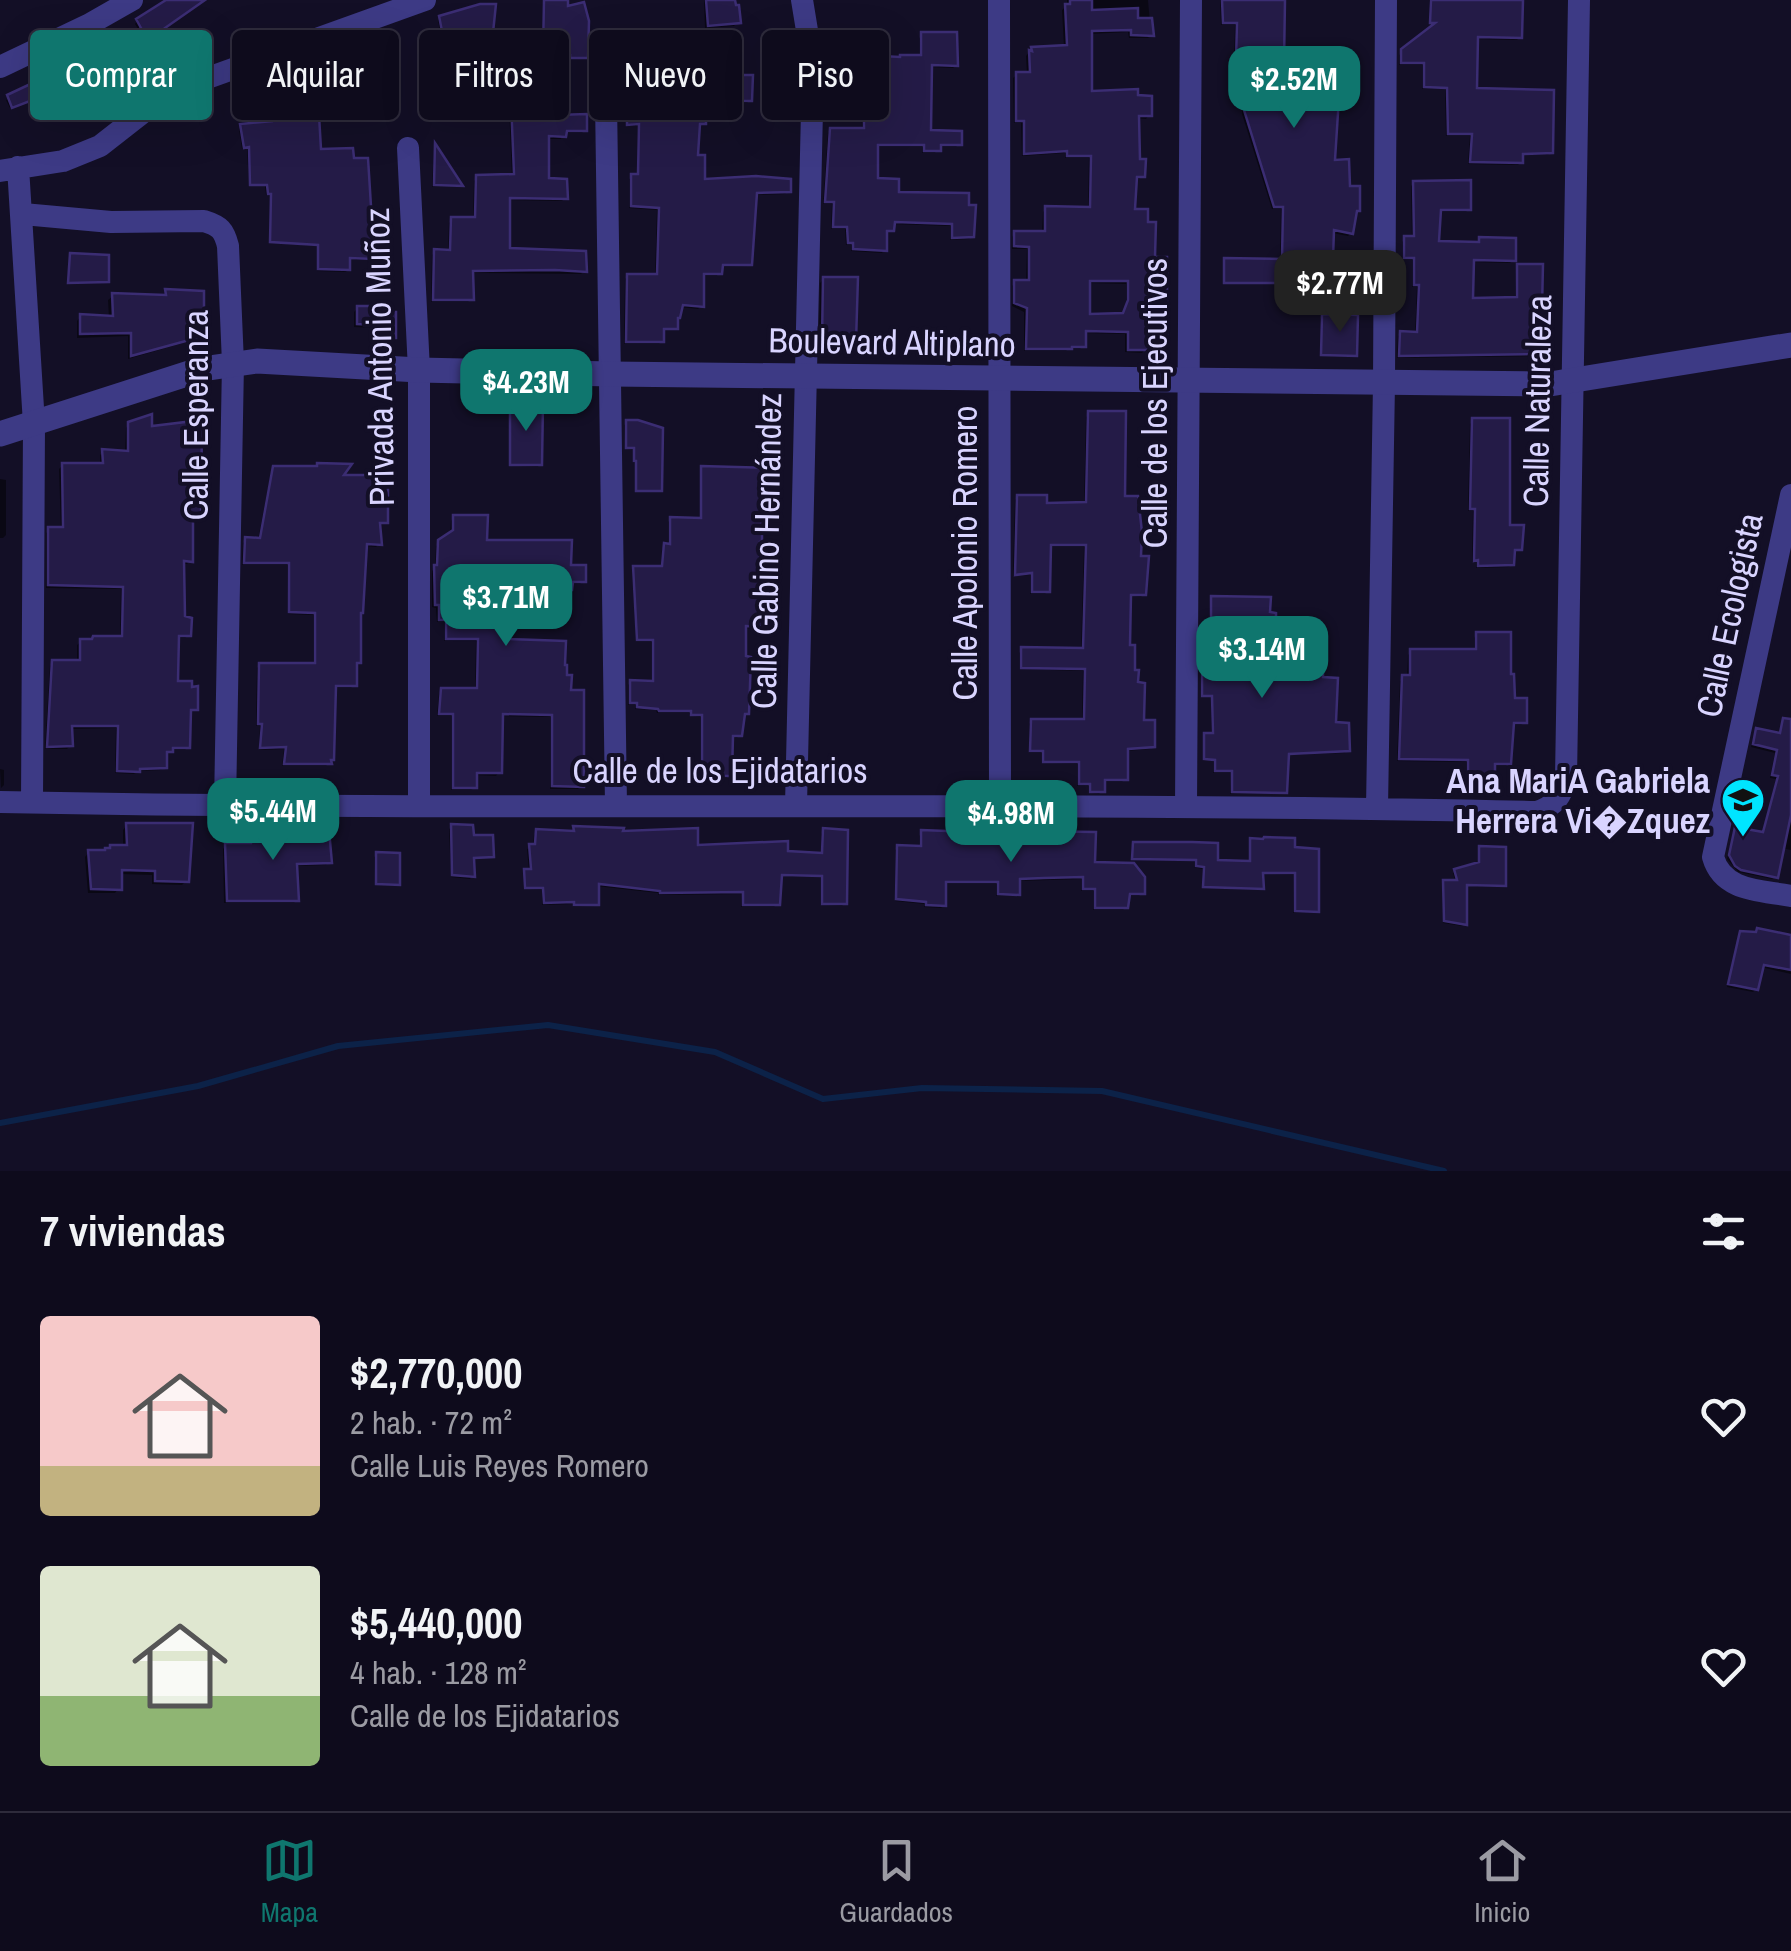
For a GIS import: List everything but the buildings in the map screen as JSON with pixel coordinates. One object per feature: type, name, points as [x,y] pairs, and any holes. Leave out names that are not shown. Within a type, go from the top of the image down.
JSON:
[{"type":"street","points":[[0,67],[132,0]]},
{"type":"street","points":[[32,802],[34,424],[22,214],[9,169],[63,161],[100,146],[146,110],[191,84],[425,0]]},
{"type":"street","name":"Calle Gabino Hernández","points":[[796,805],[813,67],[802,0]]},
{"type":"street","name":"Calle Apolonio Romero","points":[[999,0],[1000,806]]},
{"type":"street","name":"Calle de los Ejecutivos","points":[[1186,807],[1191,0]]},
{"type":"street","points":[[1377,808],[1386,0]]},
{"type":"street","name":"Calle Naturaleza","points":[[1558,801],[1566,778],[1578,0]]},
{"type":"street","points":[[606,120],[616,805]]},
{"type":"street","name":"Privada Antonio Muñoz","points":[[408,148],[419,370],[419,805]]},
{"type":"street","name":"Calle Esperanza","points":[[22,214],[111,222],[204,221],[225,232],[233,363],[225,806]]},
{"type":"street","name":"Boulevard Altiplano","points":[[0,434],[202,368],[258,361],[419,370],[611,374],[1550,384],[1791,344]]},
{"type":"street","name":"Calle Ecologista","points":[[1791,494],[1712,858],[1722,877],[1733,884],[1791,896]]},
{"type":"street","name":"Calle de los Ejidatarios","points":[[0,802],[1537,812],[1558,801]]},
{"type":"waterway","points":[[0,1123],[198,1086],[338,1046],[548,1025],[715,1052],[823,1099],[922,1088],[1102,1091],[1444,1171]]},
{"type":"place","name":"Ana MariA Gabriela Herrera Vi�Zquez","points":[[1743,838]]}]
